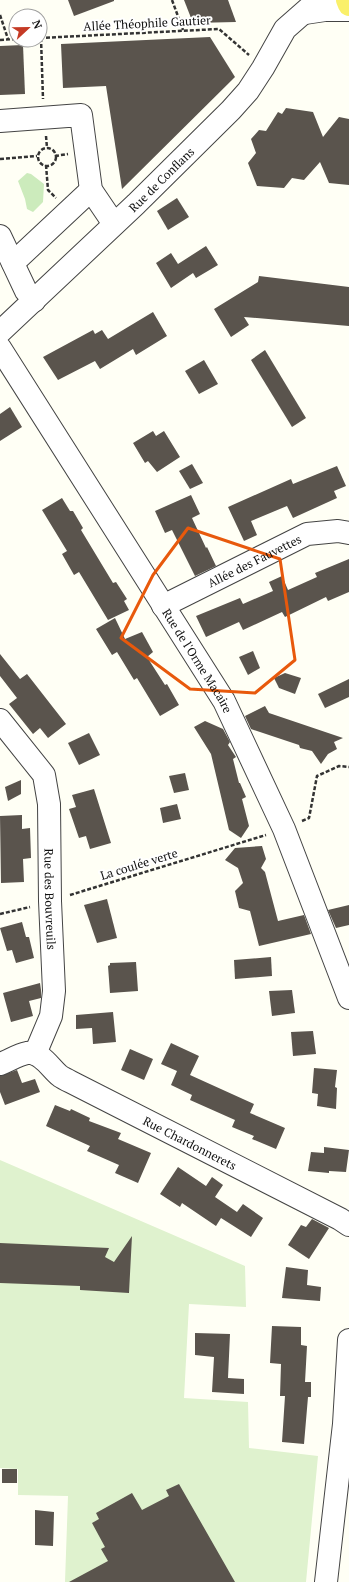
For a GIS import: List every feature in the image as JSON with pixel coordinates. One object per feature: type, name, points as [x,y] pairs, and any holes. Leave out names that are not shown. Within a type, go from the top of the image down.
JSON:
[{"type":"main road","points":[[347,0],[349,5]]},
{"type":"street","name":"Rue de Conflans","points":[[0,332],[34,301],[231,110],[248,91],[285,29],[312,6],[325,10],[349,10]]},
{"type":"street","points":[[0,121],[81,116],[91,190],[114,224]]},
{"type":"street","points":[[12,263],[91,190]]},
{"type":"street","points":[[0,236],[26,292],[34,301]]},
{"type":"street","name":"Rue de l'Orme Macaire","points":[[0,348],[224,701],[284,829],[349,998]]},
{"type":"street","name":"Allée des Fauvettes","points":[[163,606],[307,534],[338,531],[349,533]]},
{"type":"street","name":"Rue des Bouvreuils","points":[[0,720],[44,774],[49,804],[50,902],[54,991],[51,1016],[35,1054]]},
{"type":"street","points":[[0,1064],[23,1054],[35,1054]]},
{"type":"street","name":"Rue Chardonnerets","points":[[35,1054],[42,1058],[60,1076],[71,1082],[327,1212],[349,1225]]},
{"type":"street","points":[[326,1582],[345,1450],[349,1340]]},
{"type":"path","points":[[172,0],[183,30]]},
{"type":"path","points":[[0,15],[8,39],[0,40]]},
{"type":"path","name":"Allée Théophile Gautier","points":[[48,38],[219,29],[263,68]]},
{"type":"path","points":[[40,48],[44,118]]},
{"type":"path","points":[[43,148],[47,148],[52,149],[56,157],[54,162],[46,166],[38,160],[38,156],[39,151],[43,148]]},
{"type":"path","points":[[0,159],[38,156]]},
{"type":"path","name":"La coulée verte","points":[[0,914],[50,902],[284,829],[309,818],[317,776],[339,766],[349,767]]},
{"type":"highlighted area","points":[[188,528],[280,559],[295,660],[255,693],[190,689],[121,638],[153,575]]},
{"type":"green space","points":[[27,173],[31,174],[44,184],[43,202],[33,212],[27,209],[18,181]]},
{"type":"green space","points":[[0,1160],[245,1266],[246,1307],[189,1304],[184,1398],[248,1402],[249,1448],[318,1456],[306,1582],[65,1582],[68,1496],[18,1495],[18,1469],[0,1468]]},
{"type":"building","points":[[68,0],[114,0],[114,1],[74,16]]},
{"type":"building","points":[[184,0],[228,0],[236,22],[193,23]]},
{"type":"building","points":[[210,37],[235,77],[122,189],[106,86],[63,88],[61,44]]},
{"type":"building","points":[[0,46],[8,46],[8,48],[23,48],[25,94],[0,95]]},
{"type":"building","points":[[286,108],[313,112],[323,137],[339,117],[349,119],[349,185],[329,183],[320,162],[304,180],[292,178],[284,188],[257,186],[248,163],[256,153],[251,139],[259,130],[266,131],[278,112],[282,114]]},
{"type":"building","points":[[177,198],[189,217],[168,230],[157,211]]},
{"type":"building","points":[[206,246],[218,265],[196,278],[193,273],[171,288],[156,263],[171,253],[178,264]]},
{"type":"building","points":[[259,276],[349,287],[349,326],[244,317],[249,325],[231,337],[214,309],[258,282]]},
{"type":"building","points":[[153,312],[167,336],[136,355],[133,349],[100,369],[95,361],[58,380],[43,357],[93,330],[95,334],[102,330],[108,339]]},
{"type":"building","points":[[265,350],[306,418],[292,427],[251,360]]},
{"type":"building","points":[[204,360],[218,384],[199,394],[185,371]]},
{"type":"building","points":[[10,407],[22,427],[0,441],[0,414]]},
{"type":"building","points":[[153,431],[156,436],[164,431],[180,457],[157,472],[148,461],[145,463],[133,443]]},
{"type":"building","points":[[192,464],[203,483],[190,489],[179,471]]},
{"type":"building","points":[[337,466],[346,486],[334,491],[337,498],[293,518],[287,506],[251,521],[257,535],[244,541],[228,507],[291,479],[293,484]]},
{"type":"building","points":[[191,495],[200,514],[192,518],[216,566],[195,576],[172,530],[165,533],[155,511]]},
{"type":"building","points":[[62,498],[70,511],[73,511],[83,528],[81,530],[113,583],[116,582],[127,599],[124,601],[129,610],[108,620],[79,572],[74,575],[62,554],[67,551],[42,510]]},
{"type":"building","points":[[349,559],[349,592],[328,601],[326,597],[285,617],[282,612],[243,630],[239,622],[206,637],[196,616],[240,598],[243,604],[273,591],[269,582],[282,576],[288,590],[317,577],[315,573]]},
{"type":"building","points":[[115,618],[125,639],[142,632],[153,652],[147,657],[165,685],[167,684],[179,705],[160,716],[137,678],[134,680],[117,652],[112,655],[96,629]]},
{"type":"building","points":[[253,651],[260,668],[248,675],[239,657]]},
{"type":"building","points":[[0,654],[20,679],[27,674],[66,724],[48,738],[40,728],[33,734],[9,704],[17,698],[0,676]]},
{"type":"building","points":[[285,673],[301,678],[295,694],[279,688],[274,678]]},
{"type":"building","points":[[349,679],[349,697],[325,708],[318,694]]},
{"type":"building","points":[[265,706],[269,713],[343,738],[334,742],[337,749],[328,754],[321,764],[312,751],[300,748],[299,745],[251,729],[245,716]]},
{"type":"building","points":[[205,721],[223,729],[230,742],[228,745],[236,757],[233,759],[239,783],[246,797],[242,799],[249,826],[241,838],[229,830],[211,754],[194,727]]},
{"type":"building","points":[[89,733],[100,755],[79,765],[68,743]]},
{"type":"building","points":[[185,773],[189,790],[174,793],[169,776]]},
{"type":"building","points":[[21,780],[21,794],[8,801],[5,787]]},
{"type":"building","points":[[94,789],[111,843],[90,849],[86,836],[79,838],[69,809],[76,807],[72,795]]},
{"type":"building","points":[[177,804],[181,819],[163,823],[160,808]]},
{"type":"building","points":[[22,815],[22,829],[30,828],[31,858],[23,859],[24,882],[1,883],[0,816]]},
{"type":"building","points":[[262,846],[266,859],[261,868],[265,872],[278,921],[304,915],[311,934],[259,946],[250,911],[239,908],[235,891],[243,883],[238,868],[225,860],[235,848]]},
{"type":"building","points":[[107,899],[117,938],[97,943],[84,905]]},
{"type":"building","points":[[349,905],[349,925],[336,928],[328,910]]},
{"type":"building","points":[[22,922],[26,937],[29,937],[34,958],[16,963],[12,950],[7,951],[0,928]]},
{"type":"building","points":[[271,957],[272,976],[235,979],[234,960]]},
{"type":"building","points":[[136,962],[138,991],[110,993],[108,966],[110,963]]},
{"type":"building","points":[[40,983],[41,998],[29,1001],[33,1016],[11,1022],[3,993]]},
{"type":"building","points":[[292,990],[295,1013],[272,1016],[269,991]]},
{"type":"building","points":[[113,1012],[116,1042],[93,1044],[92,1028],[76,1029],[76,1015]]},
{"type":"building","points":[[313,1031],[316,1054],[293,1056],[291,1032]]},
{"type":"building","points":[[171,1043],[199,1056],[190,1075],[254,1104],[250,1113],[285,1128],[276,1149],[252,1139],[254,1136],[232,1127],[235,1120],[190,1100],[192,1095],[171,1085],[177,1071],[161,1064]]},
{"type":"building","points":[[130,1049],[153,1059],[144,1080],[121,1070]]},
{"type":"building","points":[[314,1068],[337,1070],[335,1087],[337,1088],[336,1109],[317,1106],[318,1094],[312,1093]]},
{"type":"building","points":[[17,1070],[22,1083],[35,1079],[40,1092],[5,1105],[0,1092],[0,1076]]},
{"type":"building","points":[[55,1105],[70,1111],[71,1109],[90,1118],[89,1121],[121,1133],[118,1139],[151,1153],[138,1183],[115,1173],[119,1165],[87,1151],[90,1146],[46,1126]]},
{"type":"building","points":[[324,1147],[349,1150],[346,1172],[329,1171],[329,1173],[308,1171],[311,1152],[324,1153]]},
{"type":"building","points":[[178,1167],[206,1186],[212,1177],[223,1185],[215,1197],[237,1212],[243,1204],[263,1218],[251,1237],[221,1218],[216,1226],[182,1203],[180,1207],[160,1194]]},
{"type":"building","points":[[312,1219],[329,1228],[309,1259],[288,1245],[301,1225],[306,1227]]},
{"type":"building","points":[[132,1236],[129,1293],[80,1290],[80,1286],[0,1283],[0,1243],[109,1248],[105,1257],[114,1262]]},
{"type":"building","points":[[286,1267],[308,1270],[307,1285],[321,1287],[320,1301],[282,1298]]},
{"type":"building","points":[[272,1326],[301,1327],[301,1345],[307,1346],[305,1382],[311,1382],[311,1397],[308,1397],[304,1444],[282,1442],[285,1396],[280,1396],[281,1364],[270,1363]]},
{"type":"building","points":[[195,1333],[230,1334],[228,1378],[244,1379],[244,1394],[212,1392],[214,1357],[195,1355]]},
{"type":"building","points":[[2,1469],[17,1469],[17,1483],[2,1483]]},
{"type":"building","points":[[179,1484],[235,1582],[69,1582],[108,1561],[101,1549],[105,1547],[92,1523],[99,1519],[96,1513],[132,1493],[142,1510],[169,1496],[166,1490]]},
{"type":"building","points":[[35,1510],[54,1512],[53,1546],[35,1545]]}]
